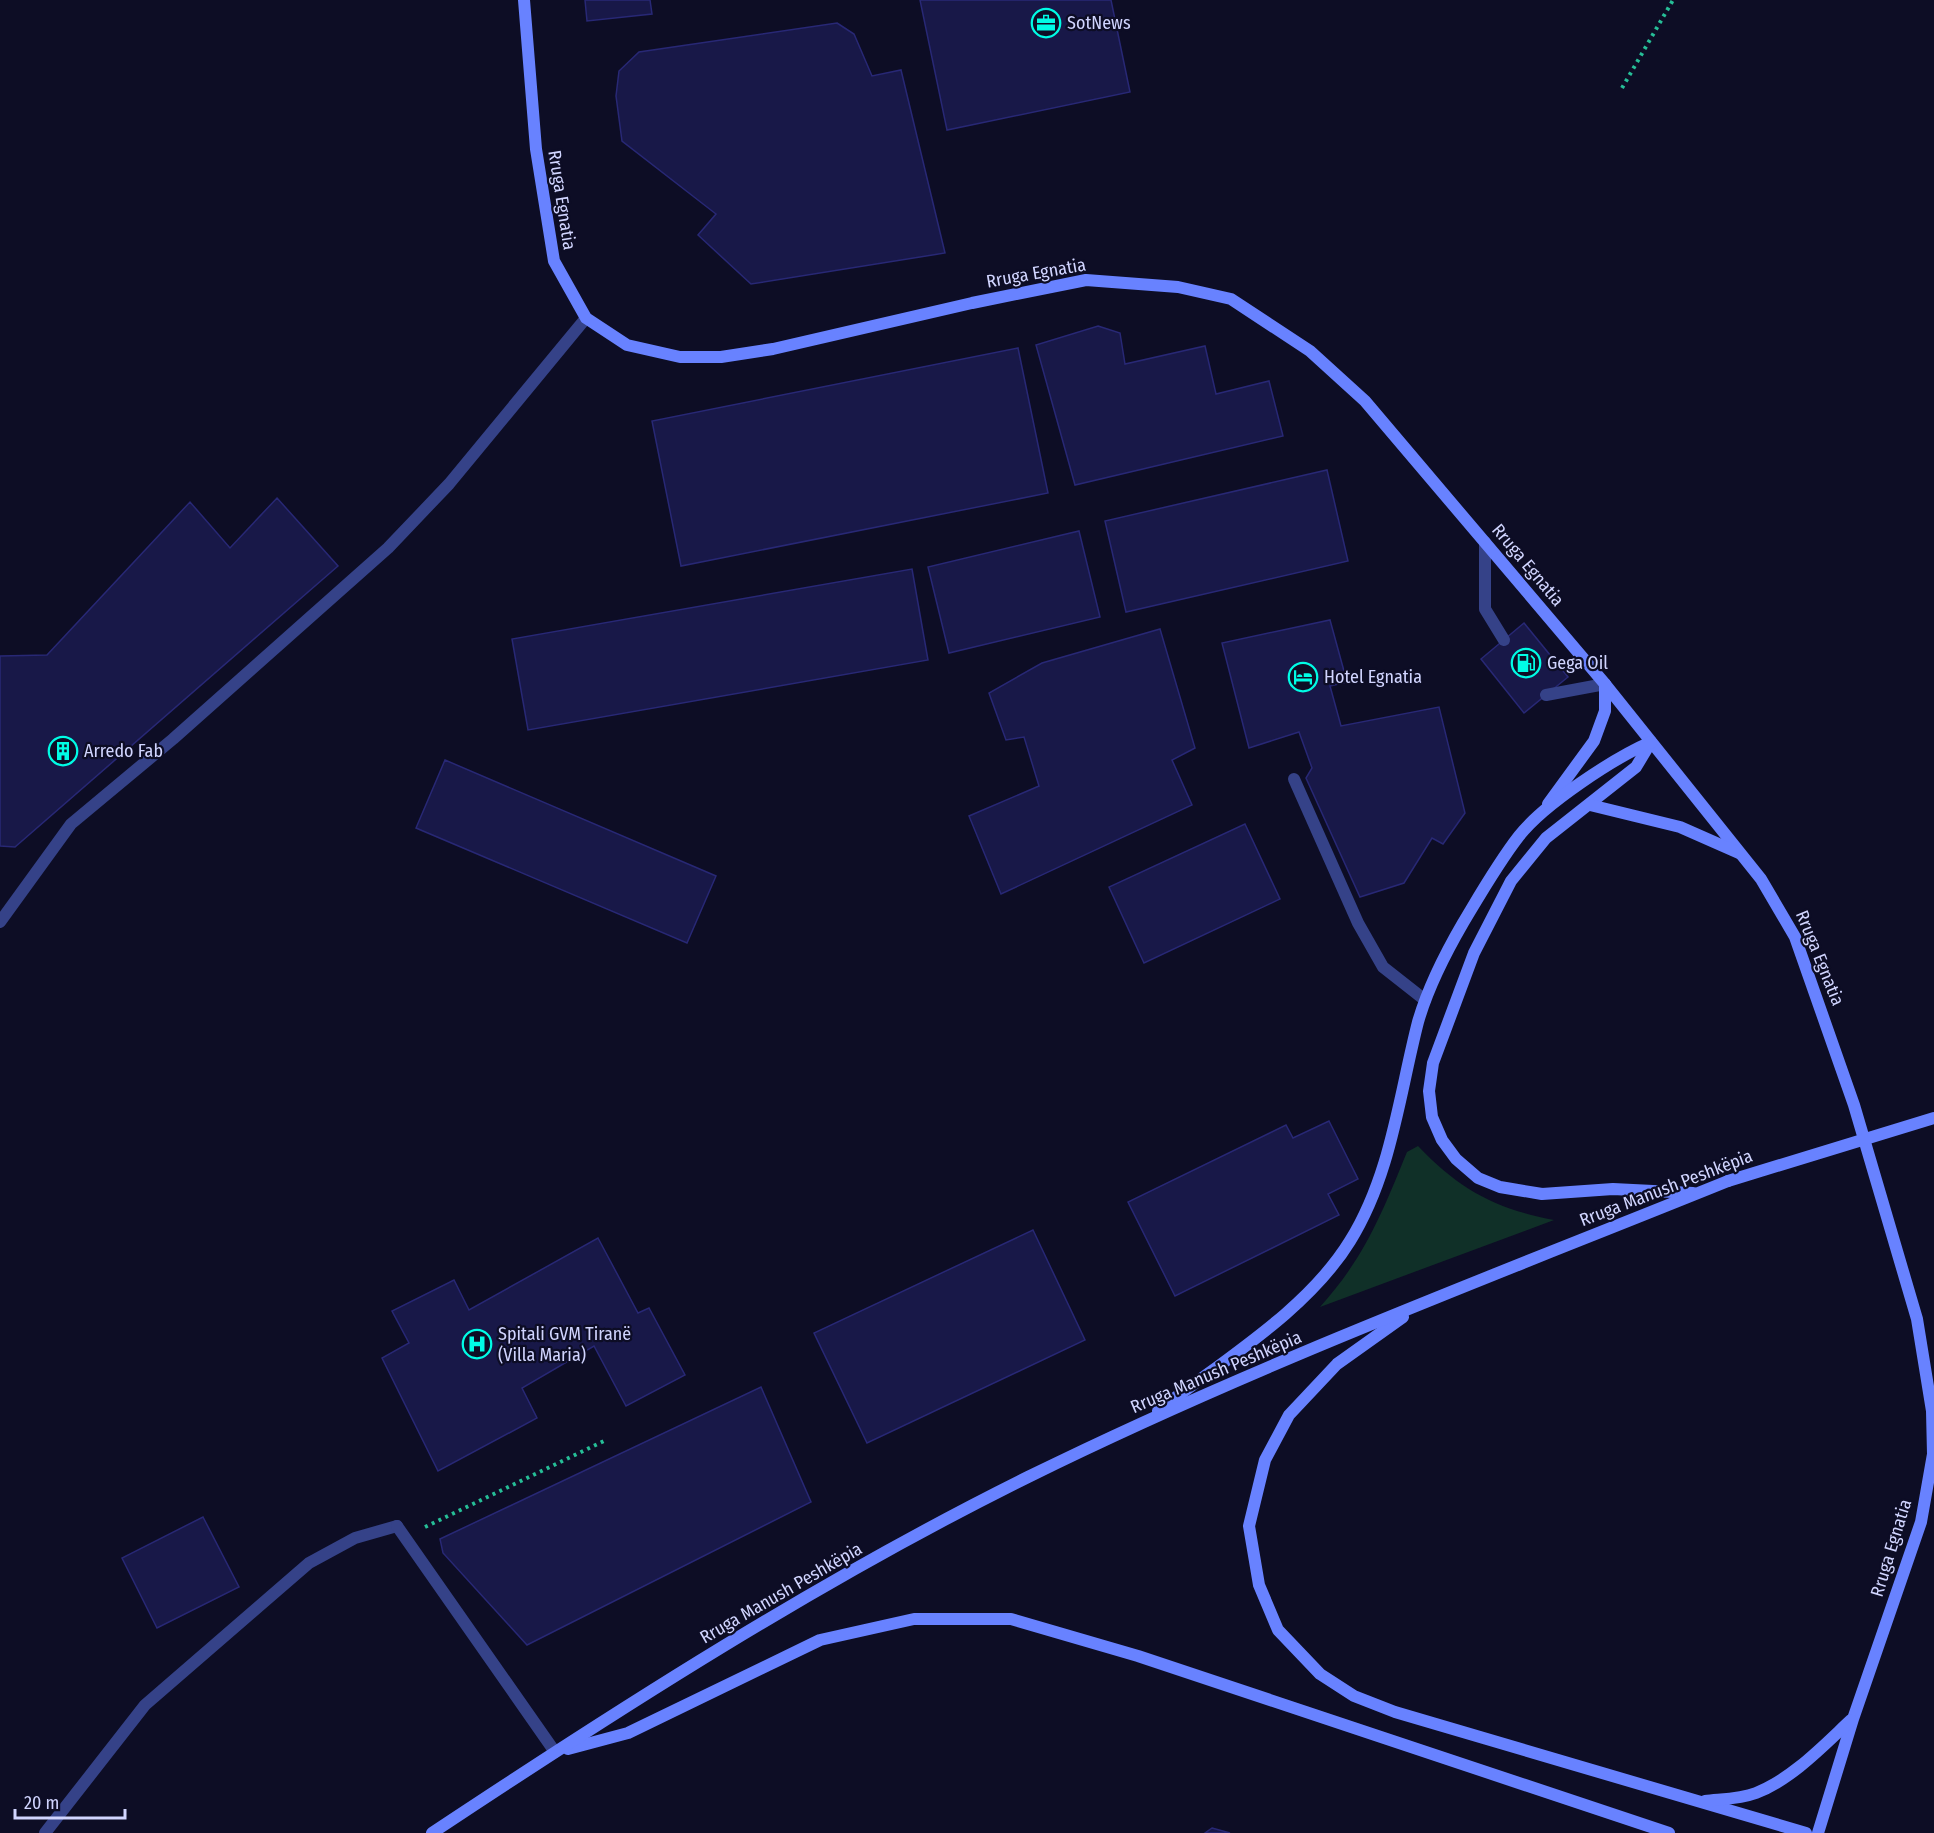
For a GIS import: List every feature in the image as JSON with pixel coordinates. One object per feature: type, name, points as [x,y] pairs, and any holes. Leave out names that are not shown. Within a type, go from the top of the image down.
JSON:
[{"type":"main road","name":"Rruga Egnatia","points":[[524,0],[536,149],[554,261],[586,318],[627,345],[680,357],[721,357],[773,349],[972,303],[1086,280],[1178,287],[1231,299],[1310,351],[1365,401],[1605,684],[1743,855],[1778,904],[1795,937],[1811,978],[1854,1105],[1904,1272],[1926,1362],[1932,1411],[1933,1454],[1922,1522],[1852,1719],[1818,1833]]},
{"type":"main road","points":[[1542,813],[1594,741],[1605,711],[1605,684]]},
{"type":"main road","points":[[1651,742],[1636,767],[1558,828],[1522,865],[1499,902],[1474,953],[1433,1063],[1429,1091],[1432,1117],[1442,1140],[1456,1159],[1478,1178],[1500,1187],[1542,1194],[1613,1190],[1697,1194]]},
{"type":"main road","points":[[1145,1421],[1285,1315],[1350,1242],[1371,1201],[1386,1158],[1425,1000],[1449,947],[1496,866],[1521,834],[1542,813],[1625,753],[1651,742]]},
{"type":"main road","points":[[1590,805],[1680,827],[1743,855]]},
{"type":"main road","name":"Rruga Manush Peshkëpia","points":[[432,1833],[739,1635],[1024,1479],[1145,1421],[1424,1302],[1728,1181],[1934,1118]]},
{"type":"main road","points":[[1424,1302],[1337,1364],[1289,1415],[1264,1460],[1249,1526],[1259,1586],[1278,1630],[1320,1674],[1354,1696],[1395,1712],[1806,1833]]},
{"type":"main road","points":[[555,1752],[628,1733],[820,1640],[914,1619],[1011,1619],[1138,1656],[1669,1833]]},
{"type":"main road","points":[[1698,1802],[1736,1798],[1757,1792],[1810,1757],[1852,1719]]},
{"type":"street","points":[[0,921],[71,824],[182,731],[388,548],[449,484],[586,318]]},
{"type":"street","points":[[1485,542],[1485,609],[1504,640]]},
{"type":"street","points":[[1546,694],[1605,684]]},
{"type":"street","points":[[1294,779],[1358,923],[1383,967],[1425,1000]]},
{"type":"street","points":[[45,1833],[153,1698],[309,1563],[355,1538],[400,1532],[555,1752]]},
{"type":"path","points":[[1622,88],[1673,0]]},
{"type":"path","points":[[400,1532],[606,1440]]},
{"type":"green space","points":[[1418,1146],[1448,1174],[1479,1195],[1514,1210],[1554,1220],[1320,1307],[1361,1252],[1407,1152]]},
{"type":"building","points":[[585,0],[650,0],[652,14],[587,21]]},
{"type":"building","points":[[920,0],[1111,0],[1130,92],[947,130]]},
{"type":"building","points":[[837,23],[854,34],[872,76],[901,70],[945,253],[751,284],[698,235],[716,214],[622,141],[616,96],[619,71],[639,52]]},
{"type":"building","points":[[1098,326],[1120,333],[1125,364],[1205,346],[1216,394],[1269,381],[1283,436],[1075,485],[1036,345]]},
{"type":"building","points":[[1018,348],[1048,493],[681,566],[652,421]]},
{"type":"building","points":[[1327,470],[1348,561],[1126,612],[1105,521]]},
{"type":"building","name":"Arredo Fab","points":[[277,498],[338,566],[15,847],[0,846],[0,656],[47,655],[190,502],[230,548]]},
{"type":"building","points":[[1079,531],[1100,617],[949,653],[928,567]]},
{"type":"building","points":[[912,569],[928,660],[528,730],[512,639]]},
{"type":"building","points":[[1330,620],[1347,682],[1330,686],[1341,726],[1439,707],[1465,813],[1443,844],[1432,838],[1404,883],[1360,897],[1306,778],[1312,768],[1299,732],[1249,748],[1222,643]]},
{"type":"building","points":[[1524,623],[1568,677],[1524,713],[1481,659]]},
{"type":"building","points":[[1160,629],[1195,748],[1172,760],[1192,805],[1001,894],[969,816],[1039,786],[1024,737],[1006,740],[989,693],[1042,663]]},
{"type":"building","points":[[445,760],[716,876],[687,943],[416,828]]},
{"type":"building","points":[[1245,824],[1280,899],[1144,963],[1109,887]]},
{"type":"building","points":[[1329,1121],[1358,1179],[1328,1194],[1339,1215],[1175,1296],[1128,1202],[1286,1125],[1293,1138]]},
{"type":"building","points":[[1033,1230],[1085,1340],[867,1443],[814,1333]]},
{"type":"building","points":[[598,1238],[638,1313],[649,1308],[685,1375],[626,1406],[594,1346],[522,1388],[537,1418],[438,1471],[382,1358],[409,1343],[392,1311],[454,1280],[469,1310]]},
{"type":"building","points":[[761,1387],[811,1502],[527,1645],[443,1553],[440,1539]]},
{"type":"building","points":[[203,1517],[239,1587],[157,1628],[122,1558]]},
{"type":"building","points":[[1212,1828],[1230,1833],[1205,1833]]},
{"type":"place","name":"SotNews","points":[[1046,23]]},
{"type":"place","name":"Gega Oil","points":[[1526,663]]},
{"type":"place","name":"Hotel Egnatia","points":[[1303,677]]},
{"type":"place","name":"Arredo Fab","points":[[63,751]]},
{"type":"place","name":"Spitali GVM Tiranë (Villa Maria)","points":[[477,1344]]}]
